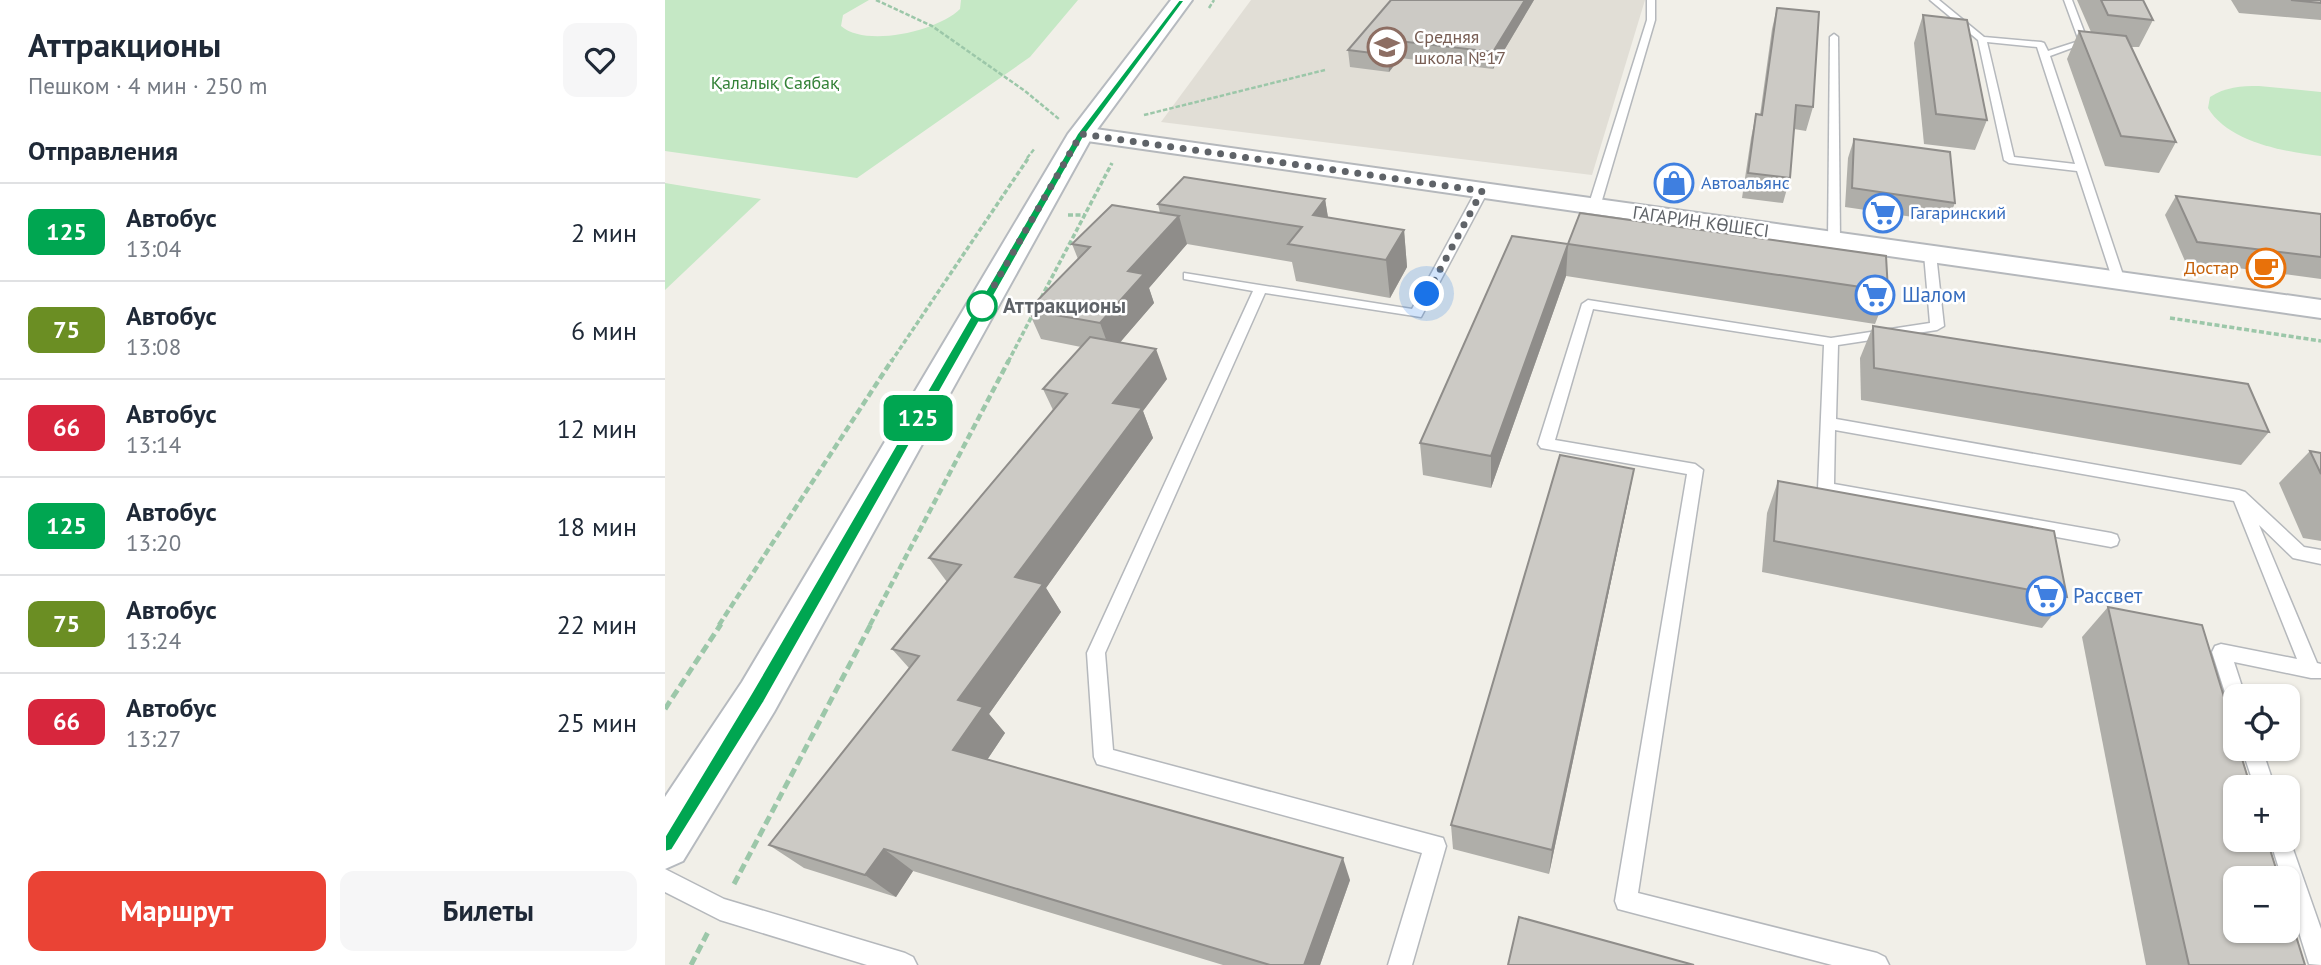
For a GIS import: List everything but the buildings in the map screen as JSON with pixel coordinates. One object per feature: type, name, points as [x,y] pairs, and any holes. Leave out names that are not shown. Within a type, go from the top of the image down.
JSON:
[{"type":"street","points":[[665,843],[758,697],[1067,121],[1194,5]]},
{"type":"street","name":"ГАГАРИН КӨШЕСІ","points":[[1067,121],[1123,140],[2321,309]]},
{"type":"lane","points":[[1594,206],[1651,20],[1651,0]]},
{"type":"lane","points":[[1934,0],[1982,39],[2042,46],[2119,281]]},
{"type":"lane","points":[[2045,55],[2084,42],[2068,0]]},
{"type":"lane","points":[[1834,37],[1834,241]]},
{"type":"lane","points":[[1982,39],[2009,160],[2082,168]]},
{"type":"lane","points":[[1188,276],[1416,314],[1482,191]]},
{"type":"lane","points":[[1877,965],[1626,901],[1695,470],[1546,444],[1588,304],[1831,342],[1937,326],[1930,254]]},
{"type":"lane","points":[[1260,289],[1096,653],[1104,757],[1435,846],[1400,965]]},
{"type":"lane","points":[[1831,342],[1826,489],[2111,540]]},
{"type":"lane","points":[[1828,423],[2239,496],[2299,553],[2321,557]]},
{"type":"lane","points":[[2239,496],[2316,671]]},
{"type":"lane","points":[[2231,684],[2221,652],[2316,671]]},
{"type":"lane","points":[[2285,852],[2321,964]]},
{"type":"lane","points":[[665,880],[720,909],[905,965]]},
{"type":"path","points":[[876,0],[932,26],[1025,91]]},
{"type":"path","points":[[1194,5],[1215,0]]},
{"type":"path","points":[[691,965],[1123,140],[1131,118],[1325,70]]},
{"type":"path","points":[[665,709],[979,228],[1041,141]]},
{"type":"shaded area","points":[[1251,0],[1645,0],[1592,175],[1161,122]]},
{"type":"green space","name":"Қалалық Саябақ","points":[[665,0],[869,0],[843,15],[841,26],[867,36],[884,36],[936,24],[960,9],[961,0],[1078,0],[1030,57],[857,178],[665,151]]},
{"type":"green space","points":[[2259,86],[2321,92],[2321,156],[2291,152],[2243,137],[2217,120],[2208,108],[2210,97],[2221,91]]},
{"type":"green space","points":[[665,183],[761,199],[665,290]]},
{"type":"bus line","name":"125","points":[[665,843],[758,697],[1081,134],[1182,0]]},
{"type":"place","name":"Средняя школа №17","points":[[1387,47]]},
{"type":"place","name":"Автоальянс","points":[[1674,183]]},
{"type":"place","name":"Гагаринский","points":[[1883,213]]},
{"type":"place","name":"Достар","points":[[2266,268]]},
{"type":"place","name":"Шалом","points":[[1875,295]]},
{"type":"place","name":"Аттракционы","points":[[982,306]]},
{"type":"place","name":"Рассвет","points":[[2046,596]]},
{"type":"route","points":[[982,306],[979,312],[1081,134],[1482,191],[1427,294]]}]
